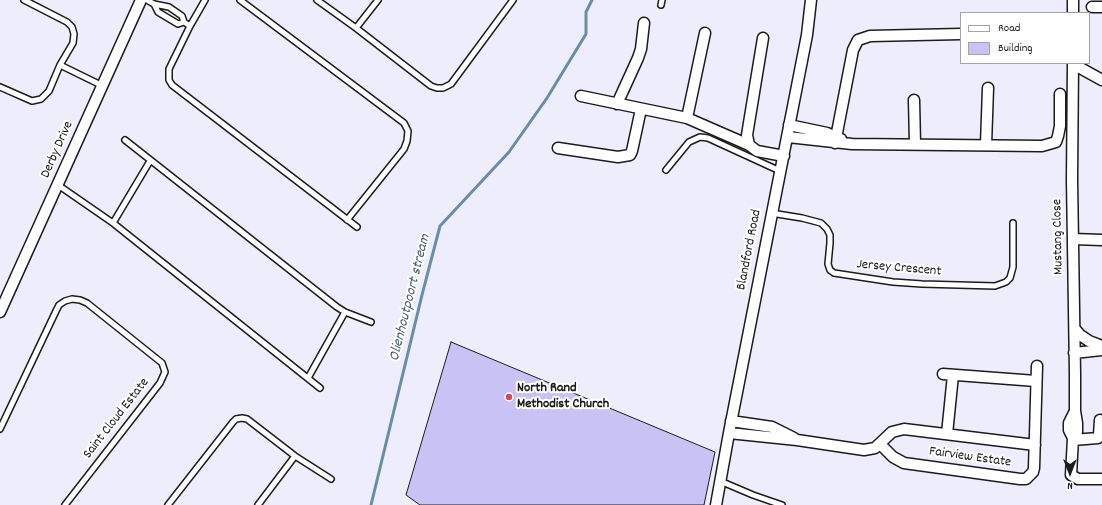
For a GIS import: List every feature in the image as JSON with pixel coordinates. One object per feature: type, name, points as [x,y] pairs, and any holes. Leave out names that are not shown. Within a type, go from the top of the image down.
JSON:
[{"type":"street","name":"Derby Drive","points":[[0,312],[141,0]]},
{"type":"street","name":"Blandford Road","points":[[716,505],[728,433],[771,213],[788,137],[807,35],[811,0]]},
{"type":"street","points":[[1073,0],[1073,12]]},
{"type":"street","points":[[617,104],[638,58],[641,48],[644,23]]},
{"type":"street","points":[[687,118],[705,33]]},
{"type":"street","points":[[836,140],[853,50],[858,40],[870,36],[960,34]]},
{"type":"street","points":[[750,145],[747,135],[763,38]]},
{"type":"street","name":"Mustang Close","points":[[1073,64],[1074,353],[1077,432],[1073,439],[1071,475],[1078,480],[1102,479]]},
{"type":"street","points":[[1075,64],[1102,80]]},
{"type":"street","points":[[986,145],[988,88]]},
{"type":"street","points":[[788,137],[836,140],[852,144],[1050,145],[1056,142],[1060,126],[1060,94]]},
{"type":"street","points":[[581,96],[687,118],[750,145],[757,150],[784,156]]},
{"type":"street","points":[[914,100],[916,144]]},
{"type":"street","points":[[558,148],[618,157],[630,155],[640,109]]},
{"type":"street","points":[[790,125],[827,133],[836,140]]},
{"type":"street","points":[[1073,239],[1102,240]]},
{"type":"street","points":[[1075,329],[1089,342],[1102,346]]},
{"type":"street","points":[[1074,353],[1102,350]]},
{"type":"street","name":"Fairview Estate","points":[[880,444],[893,457],[904,463],[1026,479],[1033,472],[1037,366]]},
{"type":"street","name":"Fairview Estate","points":[[947,434],[948,375],[1036,382]]},
{"type":"street","points":[[1073,439],[1098,438],[1100,435],[1100,420]]},
{"type":"street","name":"Fairview Estate","points":[[731,422],[772,427],[797,440]]},
{"type":"street","name":"Fairview Estate","points":[[728,433],[797,440],[864,450],[875,448],[888,435],[904,429],[1034,445]]},
{"type":"lane","points":[[0,87],[32,101],[41,99],[48,91],[60,65],[73,43],[74,34],[72,28],[67,22],[24,0]]},
{"type":"lane","points":[[146,0],[169,8],[182,16],[184,22],[190,26]]},
{"type":"lane","points":[[205,0],[190,26],[169,69],[169,80],[172,85],[357,227]]},
{"type":"lane","points":[[240,0],[404,123],[408,131],[404,149],[347,220]]},
{"type":"lane","points":[[316,0],[356,28],[431,86],[437,88],[443,88],[451,84],[513,0]]},
{"type":"lane","points":[[356,28],[378,0]]},
{"type":"lane","points":[[154,4],[158,12],[178,24],[184,22]]},
{"type":"lane","points":[[60,65],[103,86]]},
{"type":"lane","points":[[666,170],[689,142],[700,137],[708,138],[780,171]]},
{"type":"lane","points":[[125,140],[345,312],[372,322]]},
{"type":"lane","points":[[113,223],[150,161]]},
{"type":"lane","points":[[58,185],[113,223],[320,388]]},
{"type":"lane","name":"Jersey Crescent","points":[[771,213],[802,218],[821,224],[827,228],[830,235],[828,264],[830,270],[834,273],[893,282],[922,284],[995,286],[1006,282],[1010,278],[1013,267],[1013,223]]},
{"type":"lane","name":"Saint Cloud Estate","points":[[0,429],[56,311],[65,301],[72,299],[87,303],[162,363],[165,372],[160,383],[65,505]]},
{"type":"lane","points":[[308,378],[345,312]]},
{"type":"lane","points":[[168,505],[236,419],[242,418],[247,419],[294,456],[331,479]]},
{"type":"lane","points":[[258,505],[294,456]]},
{"type":"lane","points":[[720,481],[782,505]]},
{"type":"building","name":"North Rand Methodist Church","points":[[451,342],[715,452],[704,505],[420,505],[406,495]]},
{"type":"waterway","name":"Olienhoutpoort stream","points":[[371,505],[440,226],[509,152],[547,98],[586,34],[586,12],[592,0]]},
{"type":"place","name":"North Rand Methodist Church","points":[[509,397]]}]
